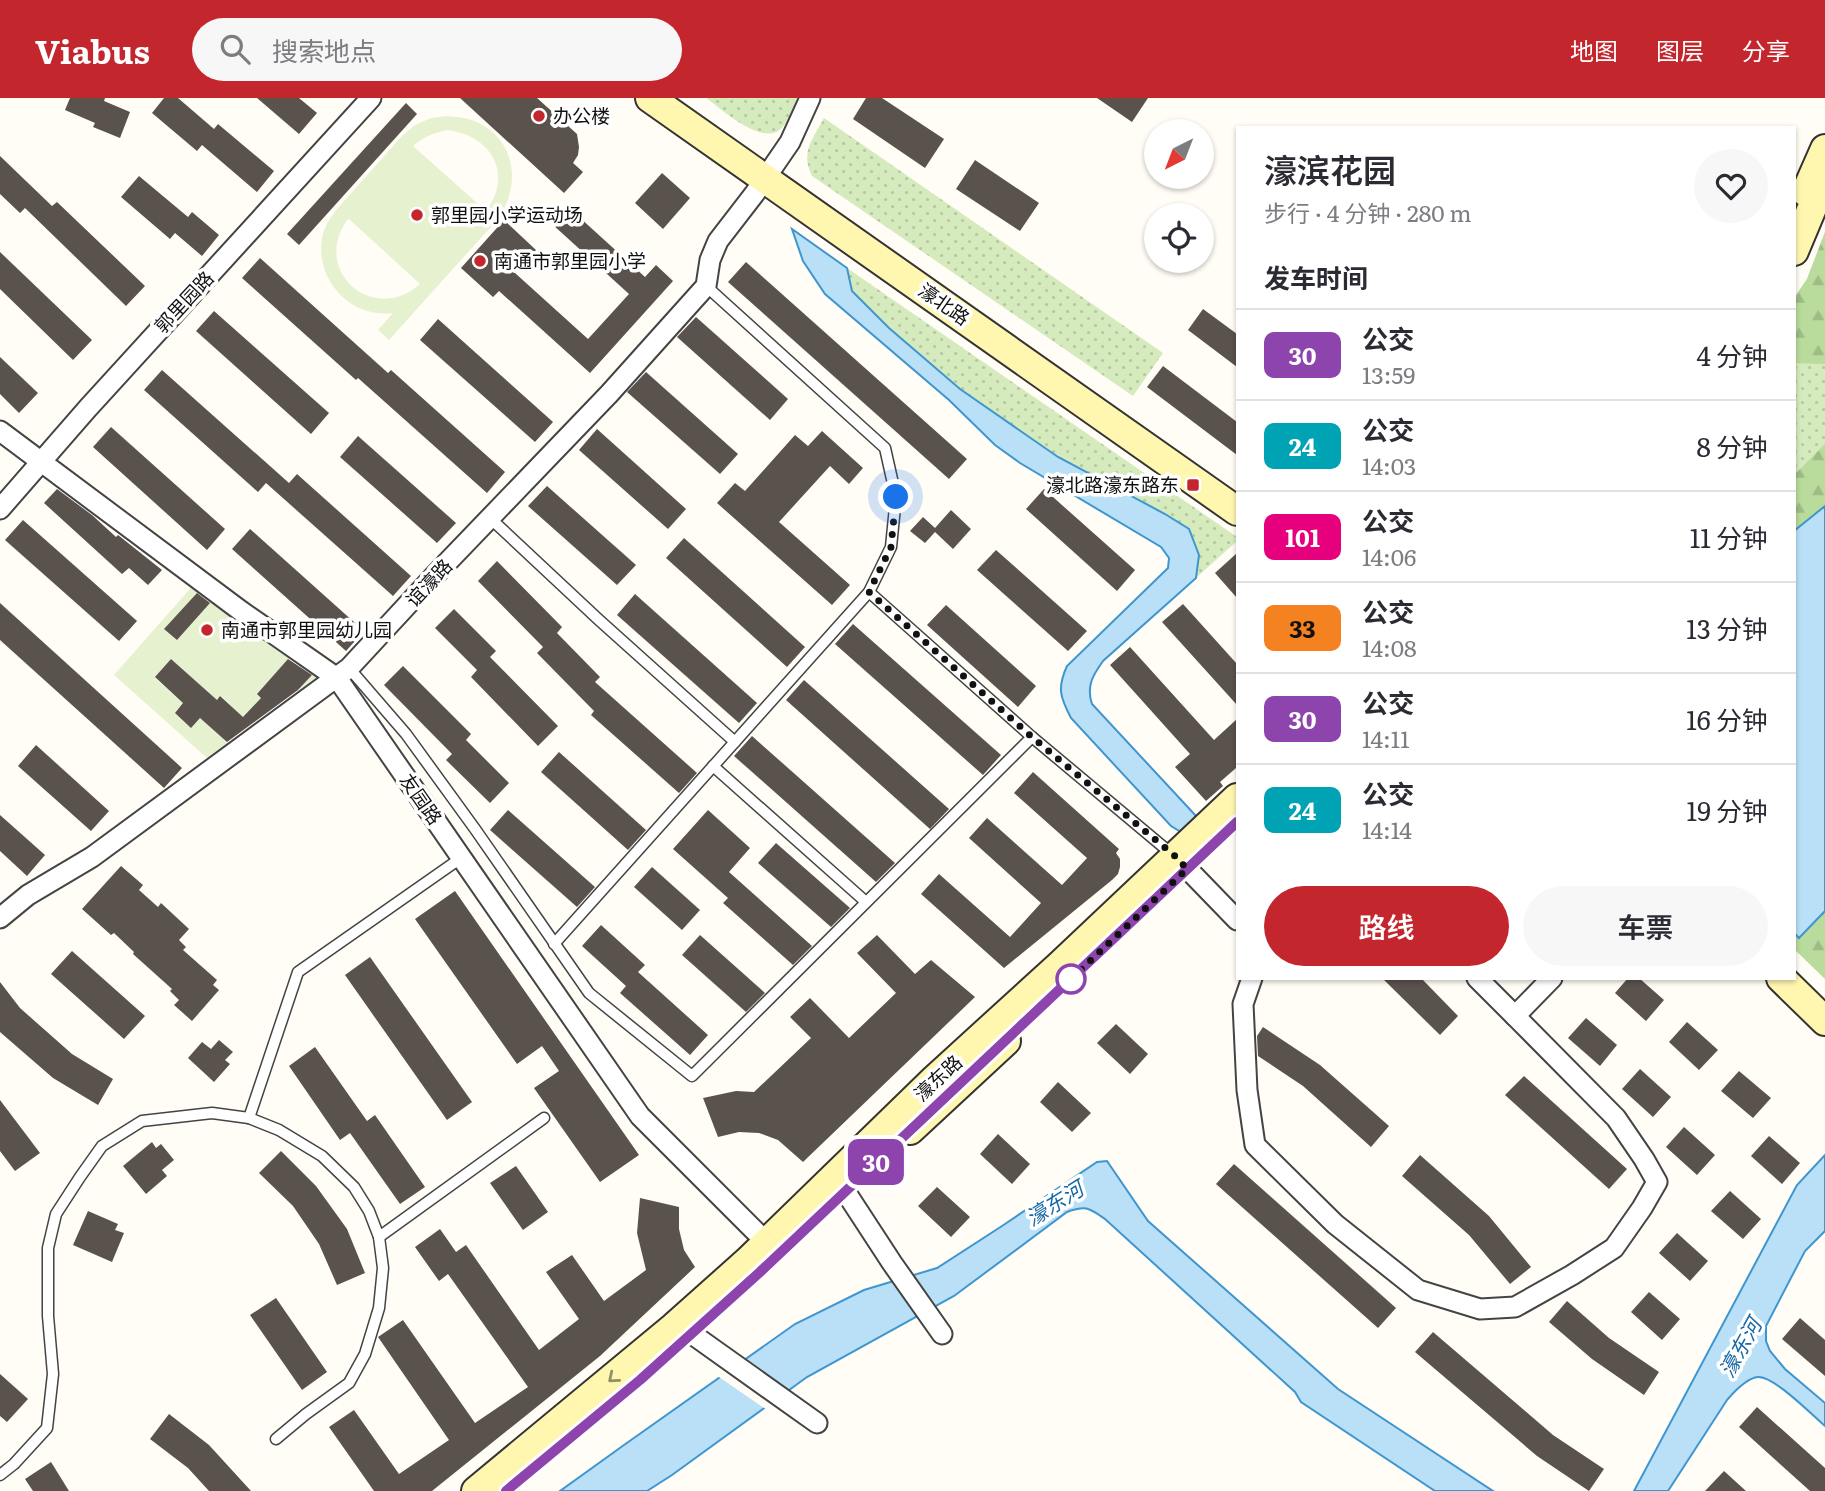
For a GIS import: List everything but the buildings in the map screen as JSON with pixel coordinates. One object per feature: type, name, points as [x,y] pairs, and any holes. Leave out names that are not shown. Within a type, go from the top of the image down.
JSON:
[{"type":"main road","name":"濠北路","points":[[650,98],[769,172],[1236,488]]},
{"type":"main road","name":"濠北路","points":[[674,98],[769,172],[1236,510]]},
{"type":"main road","points":[[1796,215],[1825,149]]},
{"type":"main road","points":[[1796,246],[1825,177]]},
{"type":"main road","name":"濠东路","points":[[506,1491],[692,1334],[845,1191],[1181,862],[1236,799]]},
{"type":"main road","name":"濠东路","points":[[476,1491],[674,1327],[767,1243],[935,1079],[1181,862],[1236,823]]},
{"type":"main road","points":[[1796,971],[1825,999]]},
{"type":"main road","points":[[1782,980],[1825,1021]]},
{"type":"street","name":"郭里园路","points":[[0,509],[88,408],[371,98]]},
{"type":"street","name":"谊濠路","points":[[0,918],[28,895],[92,857],[343,673],[609,394],[706,286],[710,260],[718,241],[790,142],[810,98]]},
{"type":"street","name":"友园路","points":[[0,431],[241,611],[343,673],[461,858],[640,1116],[767,1243]]},
{"type":"street","points":[[1181,862],[1236,919]]},
{"type":"street","points":[[1251,980],[1243,1004],[1247,1090],[1255,1145],[1335,1224],[1419,1290],[1480,1309],[1515,1307],[1614,1248],[1657,1182],[1616,1118],[1479,980]]},
{"type":"street","points":[[1515,1016],[1550,980]]},
{"type":"street","points":[[845,1191],[938,1328]]},
{"type":"street","points":[[692,1334],[817,1423]]},
{"type":"lane","points":[[554,944],[869,592],[891,547],[896,497],[886,448],[706,286]]},
{"type":"lane","points":[[490,518],[734,742]]},
{"type":"lane","points":[[869,592],[1032,737],[1181,862]]},
{"type":"lane","points":[[343,673],[406,734],[589,993],[692,1076],[1032,737]]},
{"type":"lane","points":[[713,766],[866,902]]},
{"type":"lane","points":[[249,1118],[298,972],[461,858]]},
{"type":"lane","points":[[0,1475],[14,1464],[47,1428],[53,1374],[48,1316],[48,1248],[56,1214],[102,1146],[142,1121],[212,1113],[249,1118],[279,1130],[322,1156],[354,1186],[369,1211],[379,1237],[383,1268],[379,1308],[365,1354],[349,1383],[276,1438]]},
{"type":"lane","points":[[379,1237],[544,1118]]},
{"type":"green space","points":[[706,98],[797,98],[785,125],[770,133],[751,129],[740,123]]},
{"type":"green space","points":[[447,116],[467,119],[492,131],[508,154],[512,180],[510,194],[497,220],[389,340],[378,330],[393,313],[363,310],[339,293],[324,268],[322,238],[337,209],[402,136],[415,125],[431,118]],"holes":[[[447,130],[476,140],[494,158],[498,183],[486,211],[413,146],[429,136]],[[349,219],[420,284],[402,295],[384,299],[367,295],[352,286],[342,273],[337,257],[338,238]]]},
{"type":"green space","points":[[824,118],[1163,353],[1133,396],[812,176],[807,160],[809,146]]},
{"type":"green space","points":[[1825,232],[1825,506],[1796,529],[1796,295],[1807,279]]},
{"type":"green space","points":[[1825,232],[1825,364],[1796,363],[1796,295],[1807,279]]},
{"type":"green space","points":[[847,268],[1236,536],[1236,542],[1196,578],[1199,555],[1165,514],[1058,457],[960,389],[889,328],[852,291]]},
{"type":"green space","points":[[1825,444],[1825,506],[1796,529],[1796,473]]},
{"type":"green space","name":"南通市郭里园幼儿园","points":[[196,582],[333,685],[216,766],[114,675]],"holes":[[[199,591],[211,602],[177,640],[165,629]],[[291,656],[312,675],[278,713],[235,749],[200,718],[191,727],[175,713],[183,703],[155,678],[171,659],[217,700],[221,696],[243,717],[261,698],[257,694]]]},
{"type":"green space","points":[[1825,911],[1825,979],[1796,951],[1796,935],[1800,938]]},
{"type":"water","points":[[792,229],[847,268],[852,291],[889,328],[960,389],[1058,457],[1189,529],[1199,555],[1196,578],[1103,661],[1090,686],[1092,704],[1197,817],[1181,832],[1171,826],[1071,718],[1061,692],[1067,666],[1168,568],[1169,558],[1161,547],[1020,463],[995,445],[949,400],[825,294],[803,261]]},
{"type":"water","points":[[1825,506],[1825,911],[1799,938],[1796,935],[1796,529]]},
{"type":"water","name":"濠东河","points":[[1825,1155],[1825,1231],[1805,1251],[1766,1326],[1766,1341],[1770,1351],[1785,1369],[1825,1403],[1825,1426],[1773,1383],[1765,1378],[1754,1378],[1727,1400],[1668,1491],[1634,1491],[1797,1185]]},
{"type":"water","name":"濠东河","points":[[1107,1161],[1148,1221],[1338,1389],[1493,1491],[1435,1491],[1301,1402],[1295,1392],[1105,1219],[1083,1208],[1067,1212],[954,1296],[807,1377],[647,1491],[560,1491],[795,1324],[864,1290],[937,1268],[1097,1162]]},
{"type":"pier","points":[[741,1358],[790,1393],[767,1410],[716,1375]]},
{"type":"bus line","name":"30","points":[[506,1491],[640,1380],[760,1272],[1236,823]]},
{"type":"place","name":"办公楼","points":[[539,116]]},
{"type":"place","name":"郭里园小学运动场","points":[[417,215]]},
{"type":"place","name":"南通市郭里园小学","points":[[480,261]]},
{"type":"place","name":"濠北路濠东路东","points":[[1193,485]]},
{"type":"place","name":"南通市郭里园幼儿园","points":[[207,630]]},
{"type":"route","points":[[896,497],[891,547],[869,592],[1032,737],[1175,856],[1187,869],[1071,979]]}]
